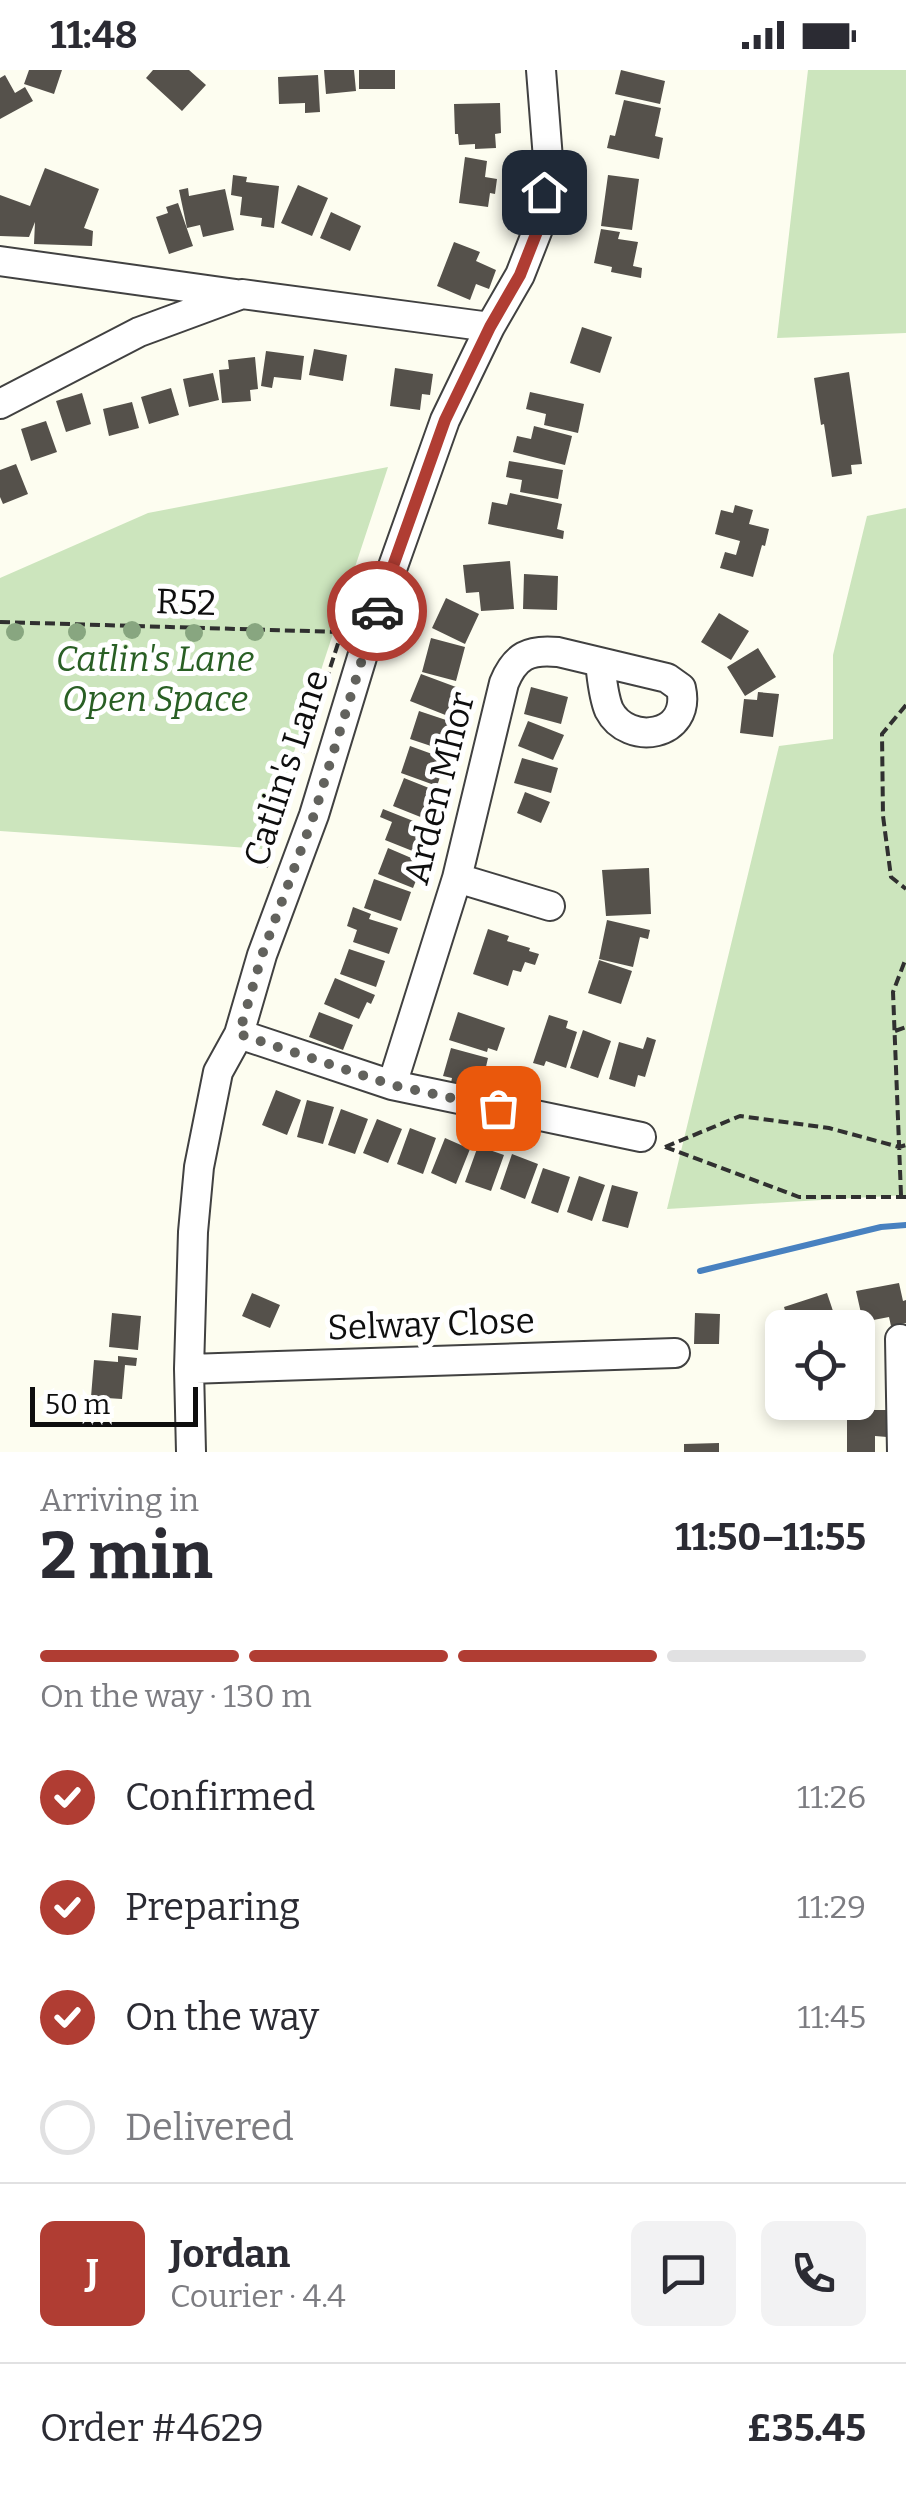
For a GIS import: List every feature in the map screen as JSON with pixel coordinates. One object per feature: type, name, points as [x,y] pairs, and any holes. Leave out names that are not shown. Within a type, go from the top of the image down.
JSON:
[{"type":"street","name":"Catlin's Lane","points":[[191,1452],[193,1232],[198,1168],[218,1072],[239,1034],[262,955],[314,815],[370,631],[445,420],[520,275],[540,224],[548,159],[540,70]]},
{"type":"street","points":[[0,261],[490,327]]},
{"type":"street","points":[[0,404],[139,332],[242,294]]},
{"type":"street","name":"Arden Mhor","points":[[392,1085],[457,878],[511,666],[540,650],[600,662],[667,678],[681,688],[684,702],[676,719],[665,729],[641,733],[620,723],[610,712],[600,662]]},
{"type":"street","points":[[457,878],[550,906]]},
{"type":"street","points":[[239,1034],[392,1085],[653,1142]]},
{"type":"street","points":[[900,1339],[902,1452]]},
{"type":"street","name":"Selway Close","points":[[190,1370],[675,1354]]},
{"type":"path","name":"R52","points":[[0,622],[370,631]]},
{"type":"path","points":[[906,705],[882,734],[883,816],[891,877],[906,889]]},
{"type":"path","points":[[653,1142],[799,1197],[904,1197],[893,992],[906,958]]},
{"type":"path","points":[[895,1031],[906,1026]]},
{"type":"path","points":[[653,1142],[740,1116],[830,1128],[903,1146]]},
{"type":"green space","points":[[808,70],[906,70],[906,333],[777,338]]},
{"type":"green space","name":"Catlin's Lane Open Space","points":[[388,467],[262,849],[0,831],[0,578],[148,513]]},
{"type":"green space","points":[[906,508],[906,1195],[667,1209],[779,746],[833,739],[833,655],[867,516]]},
{"type":"building","points":[[29,70],[62,70],[54,94],[24,84]]},
{"type":"building","points":[[153,70],[189,70],[206,85],[182,111],[146,78]]},
{"type":"building","points":[[324,70],[354,70],[356,91],[326,94]]},
{"type":"building","points":[[359,70],[395,70],[395,89],[359,89]]},
{"type":"building","points":[[621,70],[665,81],[660,104],[615,94]]},
{"type":"building","points":[[5,75],[15,93],[25,87],[33,101],[0,119],[0,78]]},
{"type":"building","points":[[318,75],[320,112],[305,113],[305,103],[279,104],[278,77]]},
{"type":"building","points":[[624,100],[661,108],[655,136],[663,138],[659,159],[607,148],[610,135],[615,136]]},
{"type":"building","points":[[500,103],[501,133],[495,134],[496,148],[459,145],[454,104]]},
{"type":"building","points":[[465,157],[487,161],[485,177],[497,179],[488,207],[459,203]]},
{"type":"building","points":[[45,168],[99,189],[84,228],[93,231],[92,246],[34,244],[35,222],[29,237],[0,236],[0,195],[30,206]]},
{"type":"building","points":[[233,175],[247,177],[246,182],[279,186],[274,228],[261,226],[262,218],[240,215],[242,197],[231,195]]},
{"type":"building","points":[[608,175],[639,179],[632,230],[601,226]]},
{"type":"building","points":[[298,185],[328,198],[312,236],[281,223]]},
{"type":"building","points":[[188,188],[189,196],[225,189],[234,230],[203,237],[200,225],[187,228],[179,190]]},
{"type":"building","points":[[178,203],[193,246],[169,254],[156,217],[168,213],[166,207]]},
{"type":"building","points":[[331,212],[361,226],[350,251],[320,238]]},
{"type":"building","points":[[601,229],[620,232],[618,239],[638,242],[633,266],[642,268],[641,278],[611,272],[612,267],[594,263]]},
{"type":"building","points":[[454,242],[480,252],[476,261],[496,270],[489,289],[476,284],[470,300],[437,286]]},
{"type":"building","points":[[582,327],[612,337],[600,373],[570,363]]},
{"type":"building","points":[[314,349],[347,355],[343,381],[309,375]]},
{"type":"building","points":[[266,351],[304,356],[301,380],[274,377],[272,388],[261,386]]},
{"type":"building","points":[[255,357],[258,389],[250,390],[251,401],[222,403],[219,370],[229,369],[228,360]]},
{"type":"building","points":[[395,368],[433,374],[430,395],[422,394],[420,410],[390,406]]},
{"type":"building","points":[[849,372],[862,464],[851,465],[852,474],[832,477],[814,378]]},
{"type":"building","points":[[213,373],[219,400],[189,407],[183,379]]},
{"type":"building","points":[[171,388],[179,415],[149,424],[141,397]]},
{"type":"building","points":[[530,392],[584,404],[578,433],[544,425],[546,414],[526,409]]},
{"type":"building","points":[[82,393],[91,424],[66,432],[56,401]]},
{"type":"building","points":[[132,402],[139,428],[109,436],[103,409]]},
{"type":"building","points":[[46,421],[57,452],[31,461],[21,429]]},
{"type":"building","points":[[534,426],[572,436],[565,465],[513,452],[517,436],[531,439]]},
{"type":"building","points":[[509,461],[563,470],[558,499],[520,492],[522,480],[506,477]]},
{"type":"building","points":[[16,464],[28,494],[3,504],[0,470]]},
{"type":"building","points":[[510,493],[562,504],[557,529],[564,531],[563,539],[488,524],[492,502],[507,505]]},
{"type":"building","points":[[735,505],[753,510],[749,524],[769,529],[753,577],[720,568],[725,552],[736,555],[740,541],[715,534],[721,510],[733,513]]},
{"type":"building","points":[[510,561],[514,609],[481,611],[479,592],[466,593],[463,565]]},
{"type":"building","points":[[524,574],[558,576],[557,610],[523,609]]},
{"type":"building","points":[[446,598],[479,614],[465,644],[432,628]]},
{"type":"building","points":[[719,613],[749,631],[731,660],[701,642]]},
{"type":"building","points":[[431,638],[465,647],[456,681],[422,672]]},
{"type":"building","points":[[758,648],[776,677],[745,696],[727,667]]},
{"type":"building","points":[[421,674],[464,690],[453,718],[410,701]]},
{"type":"building","points":[[531,687],[568,697],[561,724],[524,714]]},
{"type":"building","points":[[758,692],[779,694],[773,737],[740,733],[744,699],[757,700]]},
{"type":"building","points":[[419,711],[455,723],[446,751],[410,739]]},
{"type":"building","points":[[528,721],[564,735],[553,760],[518,746]]},
{"type":"building","points":[[410,746],[446,759],[437,786],[401,773]]},
{"type":"building","points":[[522,758],[558,768],[551,793],[514,783]]},
{"type":"building","points":[[404,778],[439,792],[428,820],[393,806]]},
{"type":"building","points":[[525,792],[550,802],[541,823],[517,813]]},
{"type":"building","points":[[383,809],[431,828],[420,854],[385,840],[392,822],[380,817]]},
{"type":"building","points":[[388,848],[423,863],[413,888],[378,874]]},
{"type":"building","points":[[649,868],[651,914],[606,916],[602,870]]},
{"type":"building","points":[[374,879],[411,892],[401,921],[364,908]]},
{"type":"building","points":[[353,907],[371,914],[369,919],[398,928],[389,954],[353,942],[357,930],[347,926]]},
{"type":"building","points":[[607,920],[650,930],[648,939],[640,937],[633,967],[599,959]]},
{"type":"building","points":[[488,929],[539,954],[535,965],[525,962],[521,972],[513,970],[508,986],[473,974]]},
{"type":"building","points":[[349,949],[385,961],[376,987],[340,974]]},
{"type":"building","points":[[599,960],[632,971],[621,1004],[588,993]]},
{"type":"building","points":[[335,978],[375,995],[359,1019],[324,1004]]},
{"type":"building","points":[[319,1012],[353,1025],[343,1050],[309,1037]]},
{"type":"building","points":[[458,1012],[505,1028],[497,1051],[488,1048],[487,1052],[449,1040]]},
{"type":"building","points":[[549,1015],[568,1021],[566,1028],[577,1032],[566,1068],[546,1061],[544,1066],[533,1063]]},
{"type":"building","points":[[583,1030],[611,1041],[598,1078],[570,1068]]},
{"type":"building","points":[[647,1037],[656,1040],[645,1077],[638,1075],[635,1087],[609,1079],[619,1042],[643,1049]]},
{"type":"building","points":[[451,1048],[488,1058],[482,1084],[488,1086],[485,1097],[450,1087],[452,1078],[443,1076]]},
{"type":"building","points":[[276,1090],[301,1100],[287,1135],[262,1125]]},
{"type":"building","points":[[307,1100],[334,1107],[323,1144],[297,1137]]},
{"type":"building","points":[[341,1109],[368,1119],[355,1154],[328,1145]]},
{"type":"building","points":[[377,1119],[402,1129],[388,1163],[363,1153]]},
{"type":"building","points":[[410,1128],[436,1138],[423,1174],[397,1164]]},
{"type":"building","points":[[445,1138],[470,1149],[456,1184],[431,1173]]},
{"type":"building","points":[[478,1146],[504,1155],[491,1191],[465,1182]]},
{"type":"building","points":[[512,1154],[538,1164],[525,1199],[500,1189]]},
{"type":"building","points":[[543,1168],[570,1177],[558,1213],[531,1203]]},
{"type":"building","points":[[579,1176],[605,1185],[592,1221],[567,1212]]},
{"type":"building","points":[[612,1185],[638,1192],[628,1228],[602,1221]]},
{"type":"building","points":[[899,1283],[903,1301],[906,1300],[906,1323],[891,1326],[889,1317],[875,1320],[875,1310],[860,1310],[856,1291]]},
{"type":"building","points":[[252,1293],[280,1305],[270,1328],[242,1316]]},
{"type":"building","points":[[827,1293],[833,1310],[785,1310],[784,1307]]},
{"type":"building","points":[[112,1313],[141,1316],[138,1350],[109,1347]]},
{"type":"building","points":[[695,1313],[720,1314],[719,1344],[694,1344]]},
{"type":"building","points":[[118,1356],[137,1358],[136,1366],[125,1365],[122,1399],[91,1397],[94,1360],[118,1362]]},
{"type":"building","points":[[875,1410],[887,1410],[887,1437],[875,1436],[875,1452],[847,1452],[847,1420],[875,1420]]},
{"type":"building","points":[[719,1443],[719,1452],[684,1452],[684,1444]]},
{"type":"waterway","points":[[700,1271],[881,1227],[906,1225]]},
{"type":"way so far","points":[[377,611],[314,815],[262,955],[239,1034],[392,1085],[498,1108]]},
{"type":"route","points":[[377,611],[445,420],[520,275],[540,224],[544,192]]}]
